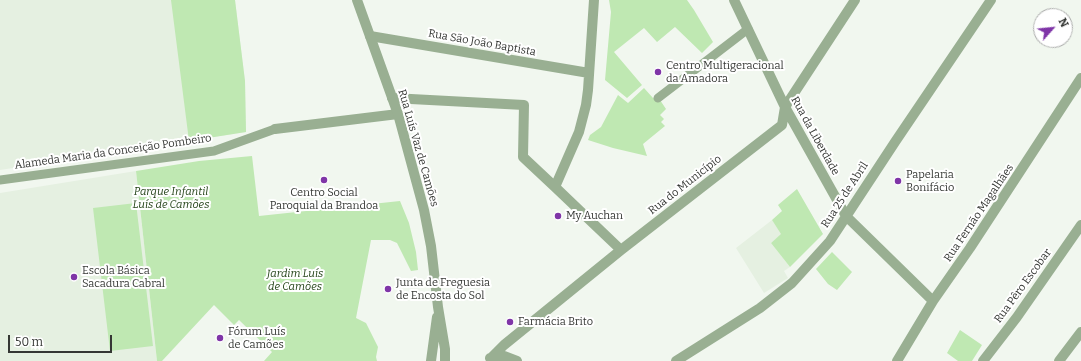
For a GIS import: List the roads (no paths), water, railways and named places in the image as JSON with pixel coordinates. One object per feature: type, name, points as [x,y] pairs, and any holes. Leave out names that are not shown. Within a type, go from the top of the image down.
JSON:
[{"type":"street","name":"Rua Luís Vaz de Camões","points":[[357,0],[398,114],[424,210],[431,246],[438,307]]},
{"type":"street","points":[[556,187],[579,132],[586,105],[594,0]]},
{"type":"street","name":"Rua da Liberdade","points":[[734,0],[785,107],[846,216],[933,301]]},
{"type":"street","name":"Rua do Município","points":[[489,360],[504,345],[621,250],[782,125],[785,107],[854,0]]},
{"type":"street","name":"Rua 25 de Abril","points":[[676,361],[760,308],[792,283],[830,241],[894,142],[991,0]]},
{"type":"street","points":[[658,98],[748,29]]},
{"type":"street","name":"Rua São João Baptista","points":[[370,36],[589,73]]},
{"type":"street","name":"Rua Fernão Magalhães","points":[[897,361],[933,301],[979,234],[1081,78]]},
{"type":"street","points":[[392,98],[524,105],[522,157],[556,187],[621,250]]},
{"type":"street","points":[[275,129],[398,114]]},
{"type":"street","name":"Alameda Maria da Conceição Pombeiro","points":[[0,180],[214,151],[275,129]]},
{"type":"street","name":"Rua Pêro Escobar","points":[[983,361],[1017,317],[1081,225]]},
{"type":"street","points":[[438,307],[446,359]]},
{"type":"street","points":[[431,361],[438,307]]},
{"type":"street","points":[[1059,361],[1081,332]]},
{"type":"street","points":[[489,360],[504,356],[517,361]]},
{"type":"place","name":"Centro Multigeracional da Amadora","points":[[658,72]]},
{"type":"place","name":"Centro Social Paroquial da Brandoa","points":[[324,180]]},
{"type":"place","name":"Papelaria Bonifácio","points":[[898,181]]},
{"type":"place","name":"My Auchan","points":[[558,216]]},
{"type":"place","name":"Escola Básica Sacadura Cabral","points":[[74,277]]},
{"type":"place","name":"Junta de Freguesia de Encosta do Sol","points":[[388,289]]},
{"type":"place","name":"Farmácia Brito","points":[[510,322]]},
{"type":"place","name":"Fórum Luís de Camões","points":[[220,338]]},
{"type":"park label","name":"Parque Infantil Luís de Camões","points":[[171,198]]},
{"type":"park label","name":"Jardim Luís de Camões","points":[[295,280]]}]
